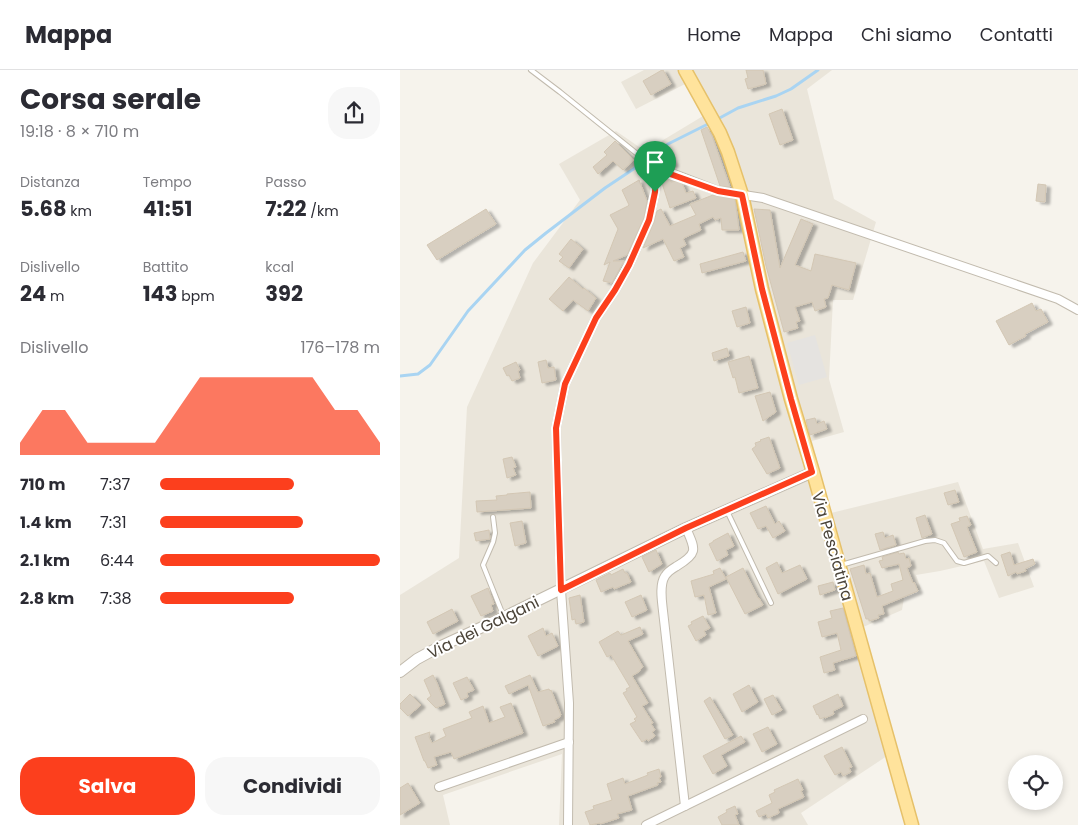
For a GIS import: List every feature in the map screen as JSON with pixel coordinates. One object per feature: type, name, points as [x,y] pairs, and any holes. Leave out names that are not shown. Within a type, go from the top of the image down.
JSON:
[{"type":"main road","name":"Via Pesciatina","points":[[686,70],[728,152],[742,195],[762,289],[791,399],[912,825]]},
{"type":"street","points":[[568,825],[569,703],[561,590],[556,428],[565,384],[596,318],[629,265],[649,220],[655,192],[653,166],[718,191],[763,198],[1030,289],[1058,299],[1078,310]]},
{"type":"street","name":"Via dei Galgani","points":[[400,672],[416,659],[439,647],[726,509],[812,472]]},
{"type":"street","points":[[685,806],[663,611],[662,584],[664,577],[670,570],[692,555],[694,548],[686,528]]},
{"type":"street","points":[[646,825],[863,720]]},
{"type":"street","points":[[439,787],[569,742]]},
{"type":"lane","points":[[531,70],[653,166]]},
{"type":"lane","points":[[726,509],[771,603]]},
{"type":"lane","points":[[492,517],[495,533],[494,542],[483,564],[504,617]]},
{"type":"lane","points":[[839,566],[925,541],[936,540],[944,543],[957,561],[964,563],[988,556],[996,563]]},
{"type":"shaded area","points":[[644,70],[832,70],[807,89],[834,199],[876,222],[853,300],[833,300],[829,379],[844,432],[812,441],[831,513],[958,482],[983,549],[1018,543],[1034,587],[999,598],[984,561],[916,575],[921,589],[904,598],[902,610],[861,628],[896,750],[801,813],[808,825],[559,825],[562,754],[443,795],[450,825],[400,825],[400,595],[459,558],[467,407],[533,263],[580,200],[559,164],[616,131],[645,151],[703,116],[685,84],[636,109],[621,82]]},
{"type":"shaded area","points":[[815,335],[827,377],[799,385],[787,343]]},
{"type":"building","points":[[662,70],[671,84],[651,95],[643,81]]},
{"type":"building","points":[[746,70],[763,70],[766,84],[748,89],[745,79],[748,78]]},
{"type":"building","points":[[782,109],[793,140],[780,145],[769,114]]},
{"type":"building","points":[[707,127],[730,187],[720,186],[701,130]]},
{"type":"building","points":[[615,141],[634,160],[623,170],[613,161],[598,174],[593,167],[607,155],[604,152]]},
{"type":"building","points":[[666,147],[674,164],[669,167],[665,166],[659,152]]},
{"type":"building","points":[[667,178],[671,182],[677,181],[682,183],[686,193],[693,191],[696,198],[670,208],[661,180]]},
{"type":"building","points":[[639,180],[647,201],[644,218],[627,255],[613,261],[624,261],[612,283],[603,281],[610,262],[604,265],[618,229],[610,215],[629,205],[622,190]]},
{"type":"building","points":[[1038,184],[1046,185],[1045,202],[1036,201]]},
{"type":"building","points":[[713,195],[735,199],[739,230],[722,230],[721,218],[715,220],[713,217],[699,224],[701,230],[683,239],[686,245],[680,248],[684,257],[674,261],[663,239],[643,248],[657,211],[661,209],[670,226],[696,215],[690,204]]},
{"type":"building","points":[[486,209],[496,224],[437,260],[427,245]]},
{"type":"building","points":[[754,209],[770,210],[780,268],[801,219],[813,224],[795,265],[811,271],[815,254],[856,263],[849,290],[832,285],[828,298],[824,299],[826,307],[815,311],[812,302],[795,307],[800,321],[796,322],[798,328],[784,332],[766,266]]},
{"type":"building","points":[[571,239],[583,249],[569,268],[559,261],[563,257],[559,254]]},
{"type":"building","points":[[743,252],[746,261],[702,273],[700,264]]},
{"type":"building","points":[[569,277],[596,298],[588,311],[573,300],[563,311],[549,299]]},
{"type":"building","points":[[1032,303],[1036,311],[1041,309],[1048,322],[1009,345],[996,321]]},
{"type":"building","points":[[746,307],[750,323],[737,327],[732,311]]},
{"type":"building","points":[[727,348],[729,356],[714,361],[712,353]]},
{"type":"building","points":[[749,356],[758,388],[739,393],[735,377],[733,378],[728,362]]},
{"type":"building","points":[[546,360],[548,368],[554,367],[556,380],[542,383],[538,362]]},
{"type":"building","points":[[516,362],[520,370],[518,371],[520,378],[512,381],[503,368]]},
{"type":"building","points":[[770,392],[776,412],[763,421],[755,396]]},
{"type":"building","points":[[815,418],[817,424],[824,421],[827,429],[810,435],[806,420]]},
{"type":"building","points":[[769,437],[780,468],[767,474],[752,449],[756,446],[755,443]]},
{"type":"building","points":[[512,457],[516,467],[513,468],[516,475],[507,478],[503,459]]},
{"type":"building","points":[[955,490],[959,502],[948,505],[944,493]]},
{"type":"building","points":[[530,492],[531,508],[477,512],[476,501],[497,500],[496,496]]},
{"type":"building","points":[[766,506],[775,524],[779,521],[785,531],[773,538],[766,526],[758,529],[750,513]]},
{"type":"building","points":[[925,515],[932,534],[922,538],[916,518]]},
{"type":"building","points":[[967,516],[971,525],[967,527],[977,552],[964,557],[951,524],[960,521],[959,518]]},
{"type":"building","points":[[522,521],[526,543],[515,546],[510,523]]},
{"type":"building","points":[[489,530],[490,539],[476,541],[474,533]]},
{"type":"building","points":[[883,532],[885,538],[893,535],[896,545],[880,550],[875,534]]},
{"type":"building","points":[[728,533],[734,546],[726,550],[728,555],[717,561],[709,544]]},
{"type":"building","points":[[656,550],[662,564],[649,572],[642,557]]},
{"type":"building","points":[[898,552],[899,554],[904,553],[906,559],[909,558],[911,566],[907,568],[918,591],[882,606],[884,614],[878,615],[879,618],[869,621],[869,619],[866,619],[850,569],[864,565],[866,574],[870,573],[877,597],[893,591],[891,584],[903,580],[899,564],[882,568],[879,561],[883,560],[882,557]]},
{"type":"building","points":[[1010,552],[1014,565],[1033,559],[1035,564],[1025,569],[1026,571],[1017,574],[1016,572],[1008,576],[1001,555]]},
{"type":"building","points":[[777,562],[782,573],[800,565],[807,579],[778,594],[766,568]]},
{"type":"building","points":[[720,568],[726,579],[709,587],[716,613],[708,615],[704,595],[695,597],[691,581],[714,574],[713,571]]},
{"type":"building","points":[[743,568],[763,605],[745,614],[726,577]]},
{"type":"building","points":[[623,569],[631,582],[601,592],[596,580]]},
{"type":"building","points":[[833,582],[835,590],[820,595],[818,586]]},
{"type":"building","points":[[488,588],[494,604],[491,605],[493,611],[481,616],[471,596]]},
{"type":"building","points":[[580,595],[584,622],[576,624],[575,619],[572,620],[569,598]]},
{"type":"building","points":[[641,595],[647,610],[632,617],[625,602]]},
{"type":"building","points":[[843,608],[856,656],[833,663],[835,670],[824,673],[820,657],[841,650],[837,633],[822,637],[818,622],[832,618],[830,611]]},
{"type":"building","points":[[452,609],[458,621],[433,634],[427,622]]},
{"type":"building","points":[[703,616],[710,628],[704,631],[706,635],[696,641],[688,626],[692,624],[691,622]]},
{"type":"building","points":[[640,627],[643,634],[628,641],[643,667],[632,676],[648,703],[642,706],[653,723],[651,724],[655,730],[652,732],[655,736],[648,741],[647,739],[642,742],[630,724],[636,721],[634,719],[637,717],[623,693],[630,687],[611,655],[607,657],[599,642],[618,631],[621,635]]},
{"type":"building","points":[[543,628],[546,636],[552,633],[558,646],[538,656],[528,636]]},
{"type":"building","points":[[433,675],[445,704],[436,708],[427,699],[431,696],[424,680]]},
{"type":"building","points":[[530,675],[538,692],[551,690],[561,715],[554,720],[555,722],[543,726],[528,685],[509,694],[505,686]]},
{"type":"building","points":[[467,677],[474,690],[467,693],[468,697],[461,700],[453,683]]},
{"type":"building","points":[[749,685],[758,702],[742,712],[733,694]]},
{"type":"building","points":[[410,694],[421,705],[408,716],[400,708],[400,704]]},
{"type":"building","points":[[838,694],[843,706],[833,711],[834,714],[820,719],[813,706]]},
{"type":"building","points":[[773,695],[782,710],[772,715],[764,699]]},
{"type":"building","points":[[710,697],[733,735],[725,739],[704,701]]},
{"type":"building","points":[[511,703],[523,733],[454,759],[451,752],[434,757],[437,765],[428,768],[415,737],[430,732],[429,737],[432,743],[446,736],[443,729],[472,718],[469,712],[483,706],[489,723],[505,717],[500,707]]},
{"type":"building","points":[[768,727],[777,744],[762,752],[753,734]]},
{"type":"building","points":[[741,736],[745,742],[721,755],[727,766],[713,774],[703,756]]},
{"type":"building","points":[[842,747],[852,767],[849,768],[851,772],[843,776],[841,772],[835,775],[824,756]]},
{"type":"building","points":[[659,769],[661,782],[657,783],[658,785],[628,796],[632,810],[617,814],[619,818],[590,825],[585,812],[594,809],[593,806],[612,800],[607,784],[623,778],[625,784]]},
{"type":"building","points":[[798,779],[804,797],[778,809],[779,813],[768,818],[766,814],[759,817],[756,811],[772,803],[769,795],[775,792],[774,790]]},
{"type":"building","points":[[408,783],[420,803],[400,815],[400,788]]},
{"type":"building","points":[[735,806],[738,814],[735,815],[739,825],[722,825],[718,817],[727,812],[726,810]]},
{"type":"waterway","points":[[716,120],[738,108],[776,96],[791,89],[818,70]]},
{"type":"waterway","points":[[400,376],[418,374],[430,365],[468,311],[525,250],[605,188],[668,144],[710,123]]},
{"type":"route","points":[[656,169],[718,191],[742,195],[762,289],[812,472],[726,509],[561,590],[556,428],[565,384],[596,318],[629,265],[652,212],[655,192],[656,169]]}]
